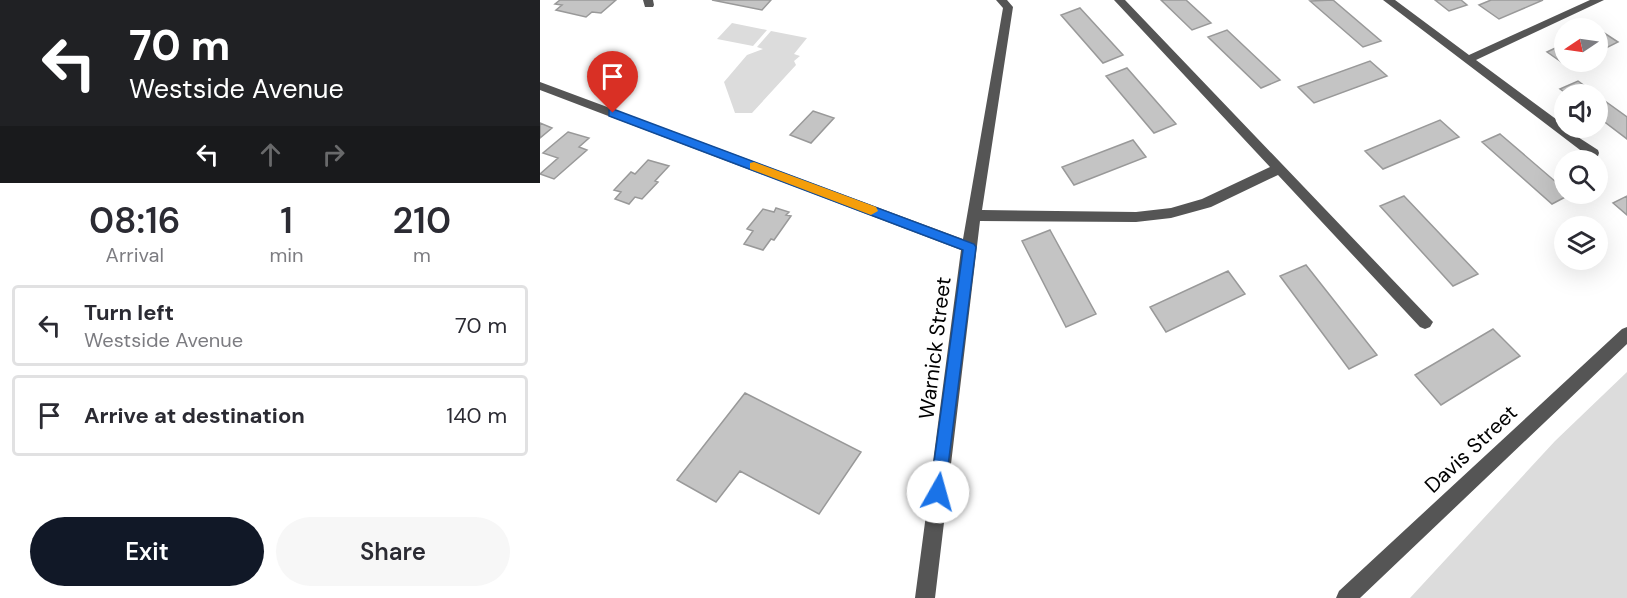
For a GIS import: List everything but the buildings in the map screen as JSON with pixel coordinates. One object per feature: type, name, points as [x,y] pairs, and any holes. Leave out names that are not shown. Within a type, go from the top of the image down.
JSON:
[{"type":"street","name":"Warnick Street","points":[[925,598],[969,247],[1008,7],[1001,0]]},
{"type":"street","points":[[1119,0],[1425,322]]},
{"type":"street","points":[[1388,0],[1589,150]]},
{"type":"street","points":[[1467,60],[1599,0]]},
{"type":"street","points":[[540,86],[969,247]]},
{"type":"street","points":[[975,215],[1136,217],[1171,213],[1206,203],[1279,169]]},
{"type":"street","name":"Davis Street","points":[[1346,598],[1627,334]]},
{"type":"shaded area","points":[[732,23],[767,30],[753,46],[717,39]]},
{"type":"shaded area","points":[[771,31],[807,38],[794,54],[800,56],[794,61],[796,65],[752,113],[735,113],[724,82],[747,55],[763,49],[757,47]]},
{"type":"shaded area","points":[[1627,372],[1627,598],[1410,598],[1555,441]]},
{"type":"slow traffic","points":[[754,166],[871,211]]},
{"type":"route","points":[[613,113],[969,247],[938,492]]}]
